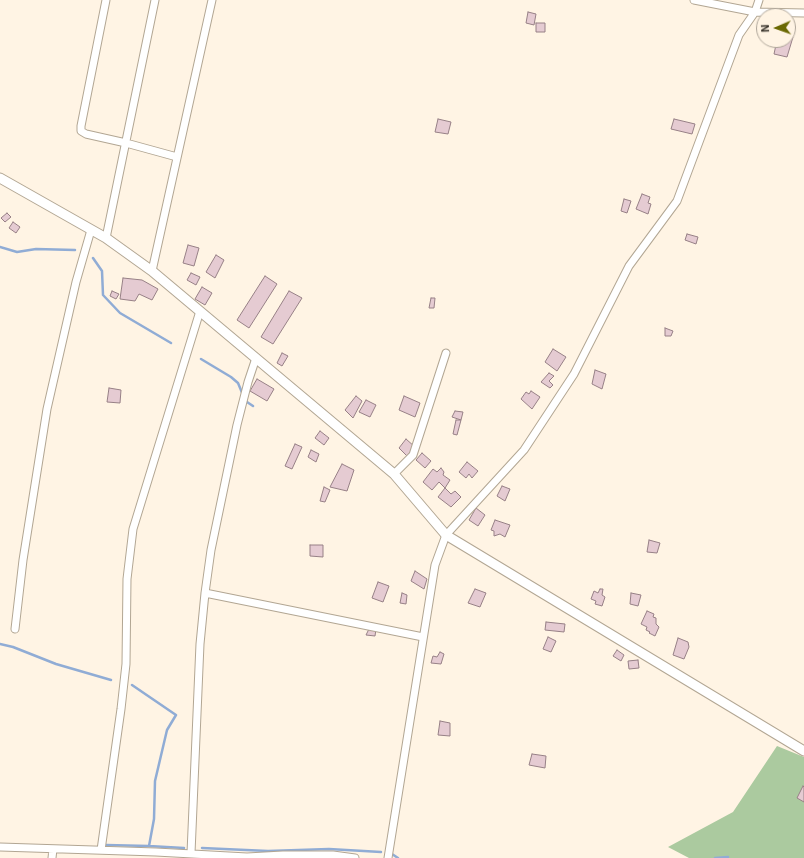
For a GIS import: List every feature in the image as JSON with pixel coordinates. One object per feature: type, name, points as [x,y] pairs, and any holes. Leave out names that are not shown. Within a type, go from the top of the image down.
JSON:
[{"type":"street","points":[[106,0],[81,131],[86,134],[177,157]]},
{"type":"street","points":[[106,238],[155,0]]},
{"type":"street","points":[[152,271],[212,0]]},
{"type":"street","points":[[694,0],[755,12],[804,13]]},
{"type":"street","points":[[388,858],[435,565],[446,534],[524,450],[574,374],[629,266],[677,201],[739,35],[755,12],[759,0]]},
{"type":"street","points":[[0,178],[106,238],[152,271],[394,474],[446,534],[804,751]]},
{"type":"street","points":[[15,629],[23,560],[47,409],[76,282],[91,230]]},
{"type":"street","points":[[101,850],[126,664],[127,579],[133,529],[200,311]]},
{"type":"street","points":[[394,474],[412,455],[418,441],[446,353]]},
{"type":"street","points":[[191,853],[200,644],[205,593],[211,550],[238,425],[248,382],[256,358]]},
{"type":"street","points":[[205,593],[423,637]]},
{"type":"street","points":[[0,847],[191,853],[247,857],[333,855],[355,858]]},
{"type":"street","points":[[52,858],[53,848]]},
{"type":"green space","points":[[777,746],[804,757],[804,858],[689,858],[668,847],[733,812]]},
{"type":"building","points":[[528,12],[536,14],[534,25],[526,23]]},
{"type":"building","points":[[536,23],[545,23],[545,32],[536,32]]},
{"type":"building","points":[[775,48],[790,48],[787,57],[774,54]]},
{"type":"building","points":[[438,119],[451,122],[448,134],[435,132]]},
{"type":"building","points":[[674,119],[695,124],[692,134],[671,129]]},
{"type":"building","points":[[642,194],[650,197],[648,203],[651,204],[648,214],[636,209]]},
{"type":"building","points":[[624,199],[631,201],[627,213],[621,211]]},
{"type":"building","points":[[7,213],[11,217],[5,222],[1,218]]},
{"type":"building","points":[[13,222],[20,227],[16,233],[9,228]]},
{"type":"building","points":[[687,234],[698,237],[696,244],[685,240]]},
{"type":"building","points":[[188,245],[199,248],[194,266],[183,263]]},
{"type":"building","points":[[216,255],[224,260],[215,278],[206,272]]},
{"type":"building","points":[[191,273],[200,277],[196,285],[187,280]]},
{"type":"building","points":[[265,276],[277,284],[249,328],[237,320]]},
{"type":"building","points":[[123,278],[142,280],[158,289],[152,300],[139,294],[135,301],[120,299]]},
{"type":"building","points":[[202,287],[212,293],[205,305],[195,299]]},
{"type":"building","points":[[112,291],[119,294],[116,299],[110,296]]},
{"type":"building","points":[[289,291],[302,298],[273,344],[261,337]]},
{"type":"building","points":[[431,298],[435,298],[434,308],[429,308]]},
{"type":"building","points":[[665,328],[673,331],[671,336],[665,336]]},
{"type":"building","points":[[553,349],[566,357],[557,371],[545,362]]},
{"type":"building","points":[[282,353],[288,356],[282,366],[277,363]]},
{"type":"building","points":[[595,370],[606,374],[602,389],[592,384]]},
{"type":"building","points":[[549,373],[554,376],[549,381],[553,385],[550,388],[541,382]]},
{"type":"building","points":[[257,379],[274,389],[267,401],[250,391]]},
{"type":"building","points":[[109,388],[121,390],[120,403],[107,402]]},
{"type":"building","points":[[531,391],[540,397],[532,409],[521,399],[526,392],[529,394]]},
{"type":"building","points":[[356,396],[362,401],[353,418],[345,410]]},
{"type":"building","points":[[404,396],[420,403],[415,417],[399,410]]},
{"type":"building","points":[[366,400],[376,405],[370,417],[359,412]]},
{"type":"building","points":[[455,411],[463,412],[461,420],[452,417]]},
{"type":"building","points":[[456,420],[461,420],[457,435],[453,434]]},
{"type":"building","points":[[320,431],[329,438],[324,445],[315,438]]},
{"type":"building","points":[[406,439],[415,447],[407,456],[399,448]]},
{"type":"building","points":[[295,444],[302,447],[292,469],[285,466]]},
{"type":"building","points":[[311,450],[319,454],[316,462],[308,457]]},
{"type":"building","points":[[422,453],[431,461],[425,468],[416,460]]},
{"type":"building","points":[[467,462],[478,471],[472,478],[469,474],[466,478],[459,472]]},
{"type":"building","points":[[342,464],[354,470],[347,491],[330,487]]},
{"type":"building","points":[[441,468],[444,472],[443,475],[450,480],[445,488],[439,482],[432,490],[423,482],[433,469],[437,472]]},
{"type":"building","points":[[502,486],[510,489],[505,501],[497,496]]},
{"type":"building","points":[[324,487],[330,490],[325,502],[320,501]]},
{"type":"building","points":[[445,488],[451,494],[455,491],[461,497],[451,507],[438,497]]},
{"type":"building","points":[[476,508],[485,515],[478,526],[469,520]]},
{"type":"building","points":[[495,520],[510,525],[505,537],[500,534],[494,536],[494,531],[491,530]]},
{"type":"building","points":[[649,540],[660,543],[657,553],[647,552]]},
{"type":"building","points":[[310,545],[323,545],[323,557],[310,556]]},
{"type":"building","points":[[415,571],[427,579],[424,589],[411,581]]},
{"type":"building","points":[[378,582],[389,586],[383,602],[372,598]]},
{"type":"building","points":[[475,589],[486,593],[480,607],[468,603]]},
{"type":"building","points":[[600,589],[603,589],[602,595],[605,597],[602,606],[595,604],[596,601],[591,599],[594,591],[598,593]]},
{"type":"building","points":[[402,593],[407,595],[406,604],[400,603]]},
{"type":"building","points":[[631,593],[641,595],[638,606],[630,604]]},
{"type":"building","points":[[647,611],[654,614],[653,617],[656,618],[656,624],[659,627],[655,636],[646,630],[647,627],[641,624]]},
{"type":"building","points":[[546,622],[565,624],[564,632],[545,630]]},
{"type":"building","points":[[369,629],[376,629],[375,636],[366,635]]},
{"type":"building","points":[[548,637],[556,641],[551,652],[543,649]]},
{"type":"building","points":[[678,638],[688,642],[689,647],[684,659],[673,655]]},
{"type":"building","points":[[617,650],[624,655],[621,661],[613,656]]},
{"type":"building","points":[[440,652],[444,654],[441,664],[431,663],[433,656],[437,657]]},
{"type":"building","points":[[638,660],[639,668],[629,669],[628,661]]},
{"type":"building","points":[[440,721],[450,723],[450,736],[438,735]]},
{"type":"building","points":[[532,754],[546,756],[545,768],[529,765]]},
{"type":"building","points":[[803,786],[804,787],[804,802],[797,798]]},
{"type":"waterway","points":[[0,247],[17,252],[36,249],[75,250]]},
{"type":"waterway","points":[[93,258],[102,271],[103,295],[120,313],[171,343]]},
{"type":"waterway","points":[[201,359],[231,377],[238,383],[243,395]]},
{"type":"waterway","points":[[247,402],[253,406]]},
{"type":"waterway","points":[[0,644],[13,647],[56,664],[111,680]]},
{"type":"waterway","points":[[132,685],[176,715],[167,730],[155,781],[154,819],[149,846],[184,848]]},
{"type":"waterway","points":[[106,845],[149,846]]},
{"type":"waterway","points":[[202,848],[268,851],[329,849],[381,852]]},
{"type":"waterway","points":[[392,854],[398,858]]},
{"type":"waterway","points":[[715,858],[728,857]]}]
